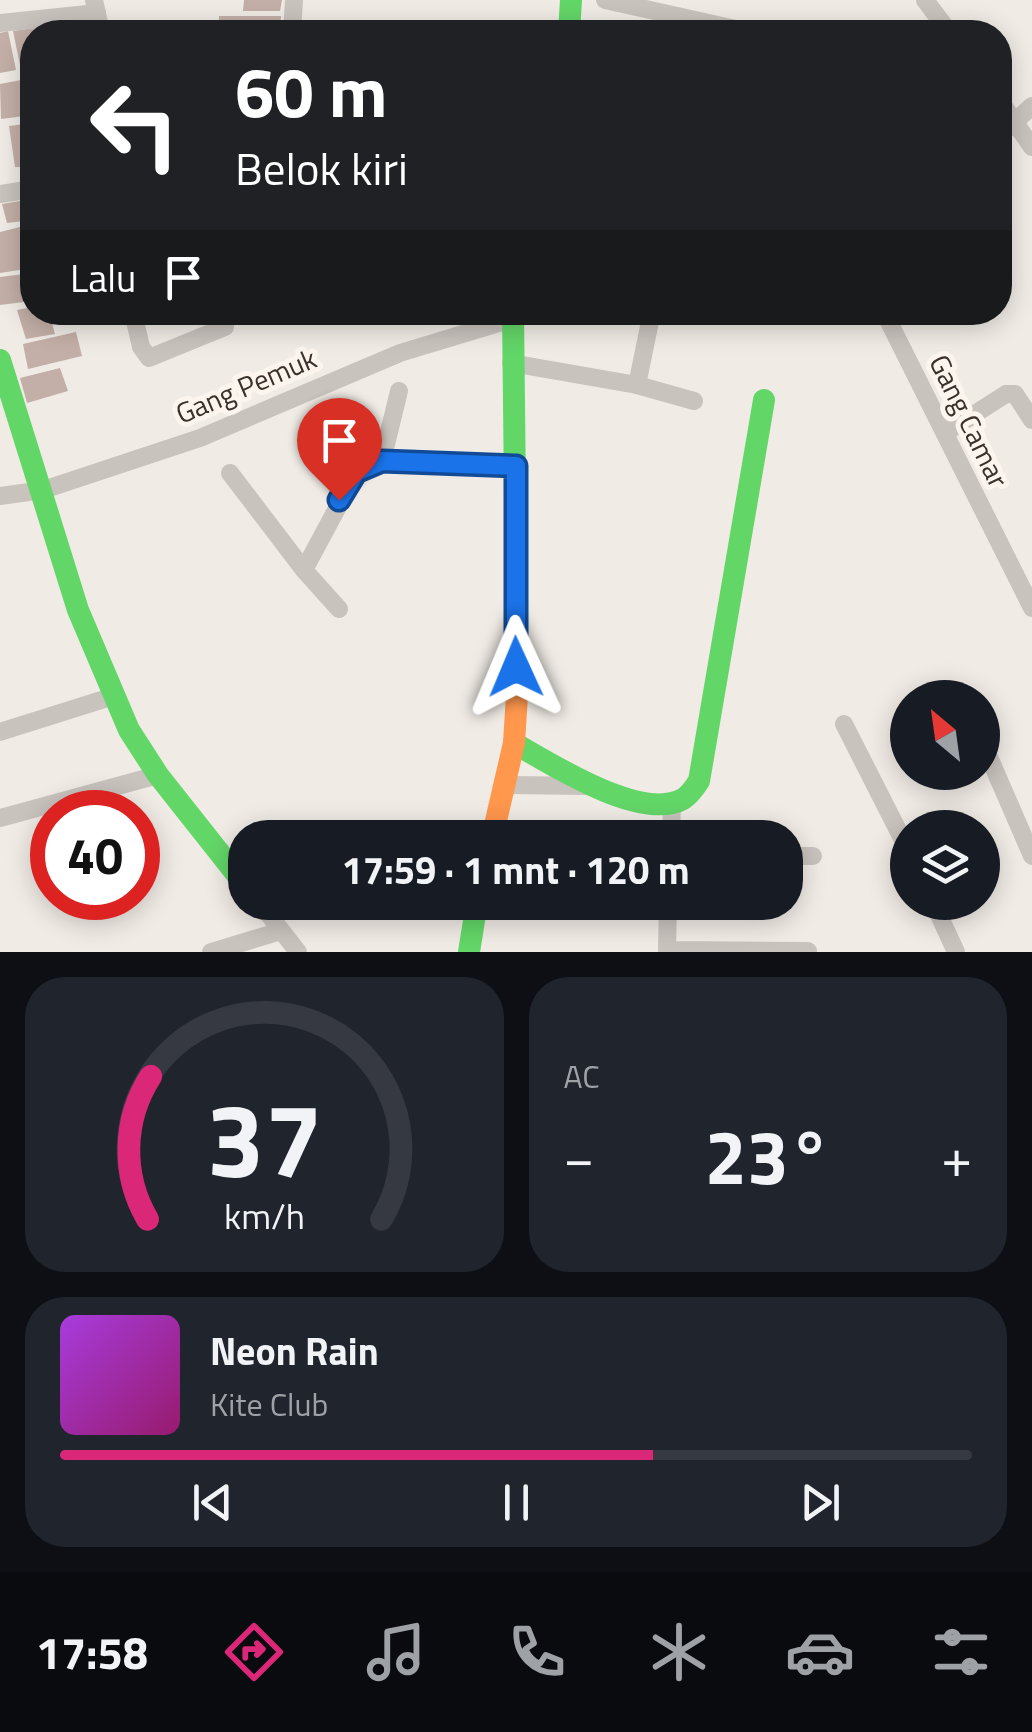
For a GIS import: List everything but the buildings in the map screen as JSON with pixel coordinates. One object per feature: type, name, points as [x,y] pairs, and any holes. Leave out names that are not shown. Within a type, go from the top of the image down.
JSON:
[{"type":"street","points":[[605,0],[695,20]]},
{"type":"street","points":[[0,23],[96,7]]},
{"type":"street","points":[[1012,125],[1032,106]]},
{"type":"street","points":[[1012,118],[1032,146]]},
{"type":"street","points":[[136,325],[144,355],[149,358],[224,327]]},
{"type":"street","name":"Gang Pemuk","points":[[0,496],[43,490],[200,438],[400,352],[484,325]]},
{"type":"street","points":[[496,820],[514,743],[516,466],[512,325]]},
{"type":"street","points":[[637,386],[649,325]]},
{"type":"street","name":"Gang Camar","points":[[891,325],[1032,608]]},
{"type":"street","points":[[0,360],[78,610],[129,730],[158,775],[228,864]]},
{"type":"street","points":[[512,363],[637,386],[694,401]]},
{"type":"street","points":[[382,461],[399,391]]},
{"type":"street","points":[[945,433],[1006,394],[1014,394],[1032,420]]},
{"type":"street","points":[[504,785],[589,786],[645,801],[672,802],[686,798],[699,782],[764,400]]},
{"type":"street","points":[[315,422],[356,472]]},
{"type":"street","points":[[304,570],[356,472],[382,461],[516,466]]},
{"type":"street","points":[[230,473],[339,609]]},
{"type":"street","points":[[0,732],[114,696]]},
{"type":"street","points":[[844,724],[890,815]]},
{"type":"street","points":[[514,743],[589,786]]},
{"type":"street","points":[[0,818],[158,775]]},
{"type":"street","points":[[1000,782],[1032,856]]},
{"type":"street","points":[[671,820],[672,802]]},
{"type":"street","points":[[803,856],[812,856]]},
{"type":"street","points":[[272,920],[298,952]]},
{"type":"street","points":[[469,952],[474,920]]},
{"type":"street","points":[[668,920],[667,950],[808,951]]},
{"type":"street","points":[[941,920],[956,952]]},
{"type":"street","points":[[212,952],[280,931]]},
{"type":"traffic: fast","points":[[570,20],[571,0]]},
{"type":"traffic: fast","points":[[513,325],[515,494]]},
{"type":"traffic: fast","points":[[0,360],[78,610],[129,730],[158,775],[228,864]]},
{"type":"traffic: fast","points":[[514,743],[597,788],[644,803],[665,804],[683,799],[694,788],[699,781],[764,400]]},
{"type":"traffic: fast","points":[[469,952],[474,920]]},
{"type":"traffic: slow","points":[[496,820],[514,743],[517,695],[515,494]]},
{"type":"route","points":[[339,500],[356,472],[382,461],[516,466],[516,667]]}]
